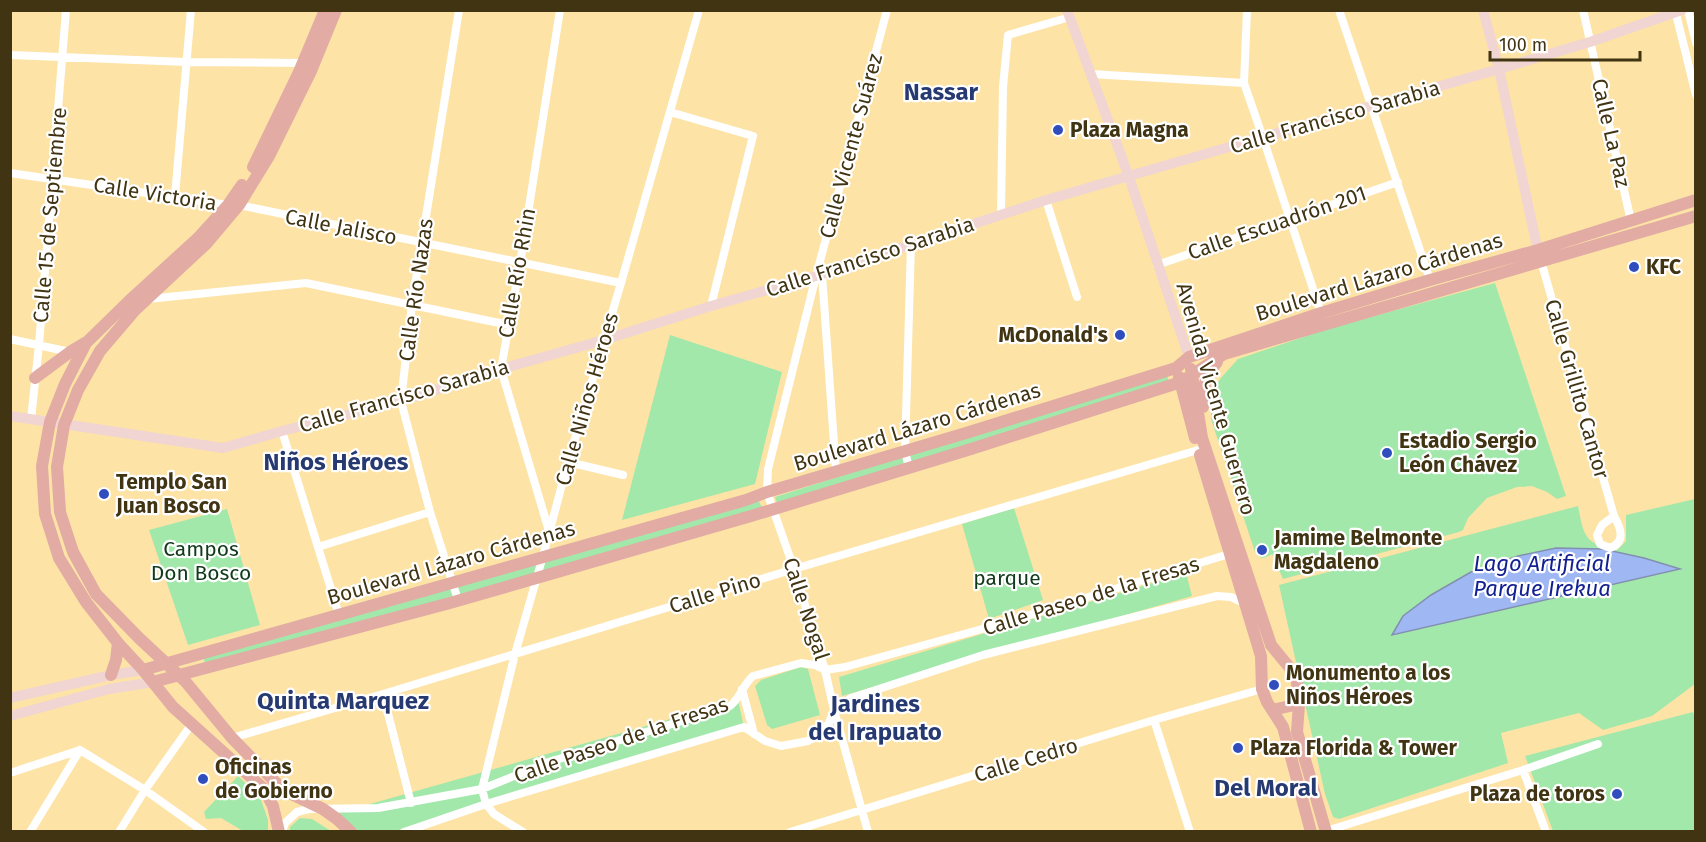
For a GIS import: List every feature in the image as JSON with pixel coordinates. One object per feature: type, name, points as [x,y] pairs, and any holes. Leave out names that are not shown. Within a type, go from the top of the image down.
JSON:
[{"type":"main road","points":[[35,378],[86,343],[233,205],[258,160],[325,10]]},
{"type":"main road","points":[[336,10],[311,71],[269,156],[207,243],[135,310],[100,351],[78,390],[64,425],[57,467],[60,512],[73,552],[96,594],[139,638],[180,675],[232,738],[283,790],[323,809],[351,831]]},
{"type":"main road","name":"Boulevard Lázaro Cárdenas","points":[[153,682],[458,600],[909,468],[1181,382],[1224,354],[1539,256],[1631,221],[1695,200]]},
{"type":"main road","name":"Boulevard Lázaro Cárdenas","points":[[143,670],[746,500],[1053,407],[1176,368],[1189,357],[1430,280],[1539,256],[1695,216]]},
{"type":"main road","points":[[86,343],[65,384],[50,422],[42,466],[45,514],[59,558],[86,602],[173,706],[264,789],[273,806],[281,831]]},
{"type":"main road","points":[[1200,444],[1203,387],[1209,373],[1224,354]]},
{"type":"main road","name":"Avenida Vicente Guerrero","points":[[1189,357],[1200,444],[1271,645],[1294,673],[1299,704],[1297,732],[1326,831]]},
{"type":"main road","name":"Avenida Vicente Guerrero","points":[[1176,368],[1200,444],[1229,554],[1261,656],[1262,690],[1283,727],[1311,831]]},
{"type":"main road","points":[[111,675],[118,643]]},
{"type":"main road","points":[[1262,669],[1269,666],[1287,665]]},
{"type":"main road","points":[[1272,710],[1299,704]]},
{"type":"street","name":"Calle 15 de Septiembre","points":[[31,419],[66,10]]},
{"type":"street","points":[[175,196],[190,10]]},
{"type":"street","name":"Calle Río Nazas","points":[[458,600],[430,512],[401,401],[412,304],[459,10]]},
{"type":"street","name":"Calle Río Rhin","points":[[549,532],[501,369],[560,10]]},
{"type":"street","name":"Calle Niños Héroes","points":[[482,789],[515,654],[568,462],[699,10]]},
{"type":"street","name":"Calle Vicente Suárez","points":[[767,492],[768,469],[887,10]]},
{"type":"street","points":[[1247,10],[1244,83],[1321,313]]},
{"type":"street","points":[[1339,10],[1430,280]]},
{"type":"street","points":[[1483,10],[1499,69],[1539,256]]},
{"type":"street","name":"Calle La Paz","points":[[1583,10],[1631,221]]},
{"type":"street","points":[[1688,10],[1695,43]]},
{"type":"street","points":[[1678,11],[1695,95]]},
{"type":"street","name":"Calle Francisco Sarabia","points":[[10,416],[223,448],[282,430],[401,401],[819,275],[1046,200],[1590,42],[1678,11]]},
{"type":"street","points":[[1001,215],[1004,87],[1008,35],[1069,14]]},
{"type":"street","name":"Avenida Vicente Guerrero","points":[[1069,14],[1129,177],[1189,357]]},
{"type":"street","points":[[10,55],[186,62],[303,63]]},
{"type":"street","points":[[1091,74],[1244,83]]},
{"type":"street","points":[[670,112],[753,136],[711,306]]},
{"type":"street","name":"Calle Victoria","points":[[10,173],[233,205]]},
{"type":"street","name":"Calle Escuadrón 201","points":[[1157,265],[1398,182]]},
{"type":"street","points":[[1046,200],[1077,297]]},
{"type":"street","name":"Calle Jalisco","points":[[233,205],[621,283]]},
{"type":"street","points":[[909,468],[905,451],[911,244]]},
{"type":"street","name":"Calle Grillito Cantor","points":[[1539,256],[1614,516]]},
{"type":"street","points":[[819,275],[836,472]]},
{"type":"street","points":[[148,299],[306,283],[509,325]]},
{"type":"street","points":[[10,339],[70,352]]},
{"type":"street","points":[[282,430],[339,615]]},
{"type":"street","name":"Calle Pino","points":[[232,738],[515,654],[1200,444]]},
{"type":"street","points":[[568,462],[623,475]]},
{"type":"street","name":"Calle Nogal","points":[[767,492],[794,569],[825,670],[868,831]]},
{"type":"street","points":[[318,547],[430,512]]},
{"type":"street","name":"Calle Paseo de la Fresas","points":[[281,831],[285,823],[297,812],[309,809],[378,808],[482,789],[549,762],[730,706],[738,700],[746,682],[753,676],[801,663],[815,665],[825,670],[845,667],[1000,624],[1229,554]]},
{"type":"street","name":"Calle Paseo de la Fresas","points":[[404,831],[486,804],[744,727],[765,741],[781,746],[808,741],[820,735],[829,723],[834,710],[851,698],[983,655],[1217,596],[1231,597],[1244,603]]},
{"type":"street","points":[[10,698],[143,670]]},
{"type":"street","points":[[10,716],[109,689],[153,682]]},
{"type":"street","points":[[742,689],[754,734]]},
{"type":"street","name":"Calle Cedro","points":[[790,831],[1154,720],[1262,690]]},
{"type":"street","points":[[383,694],[411,803]]},
{"type":"street","points":[[1154,720],[1190,831]]},
{"type":"street","points":[[119,831],[144,790],[191,724]]},
{"type":"street","points":[[1326,831],[1523,770],[1598,744]]},
{"type":"street","points":[[30,831],[80,750]]},
{"type":"street","points":[[10,772],[80,750],[204,831]]},
{"type":"street","points":[[1523,770],[1546,831]]},
{"type":"street","points":[[482,789],[486,804],[494,814],[523,831]]},
{"type":"green space","name":"Estadio Sergio León Chávez","points":[[1495,283],[1566,496],[1557,499],[1532,486],[1517,487],[1487,498],[1468,518],[1463,530],[1459,532],[1283,579],[1272,554],[1262,558],[1255,552],[1211,419],[1211,396],[1220,379],[1238,359],[1330,328]]},
{"type":"green space","points":[[670,335],[782,372],[755,484],[622,520]]},
{"type":"green space","points":[[1166,372],[1169,382],[778,505],[775,497]]},
{"type":"green space","points":[[758,499],[763,510],[206,668],[203,656]]},
{"type":"green space","points":[[1695,499],[1695,684],[1652,716],[1603,730],[1579,713],[1501,733],[1508,763],[1339,819],[1333,817],[1325,794],[1279,585],[1578,506],[1587,537],[1598,545],[1617,550],[1626,541],[1626,515]]},
{"type":"green space","name":"parque","points":[[1014,508],[1043,600],[989,619],[962,524]]},
{"type":"green space","name":"Campos Don Bosco","points":[[227,509],[260,625],[188,645],[149,530]]},
{"type":"green space","points":[[1186,573],[1192,596],[842,696],[839,677]]},
{"type":"green space","points":[[801,667],[808,669],[820,715],[772,729],[767,725],[755,686],[761,680]]},
{"type":"green space","points":[[738,700],[744,727],[395,831],[358,831],[338,813]]},
{"type":"green space","name":"Plaza de toros","points":[[1693,712],[1696,720],[1695,831],[1553,831],[1525,756]]},
{"type":"green space","points":[[238,776],[260,797],[268,820],[268,831],[243,831],[221,818],[206,819],[204,812]]},
{"type":"green space","points":[[300,818],[312,819],[331,831],[290,831],[290,827]]},
{"type":"water","name":"Lago Artificial Parque Irekua","points":[[1556,548],[1603,549],[1680,569],[1392,635],[1403,616],[1431,595],[1471,572],[1518,556]]},
{"type":"place","name":"Plaza Magna","points":[[1058,130]]},
{"type":"place","name":"KFC","points":[[1634,267]]},
{"type":"place","name":"McDonald's","points":[[1120,335]]},
{"type":"place","name":"Estadio Sergio León Chávez","points":[[1387,453]]},
{"type":"place","name":"Templo San Juan Bosco","points":[[104,494]]},
{"type":"place","name":"Jamime Belmonte Magdaleno","points":[[1262,550]]},
{"type":"place","name":"Monumento a los Niños Héroes","points":[[1274,685]]},
{"type":"place","name":"Plaza Florida & Tower","points":[[1238,748]]},
{"type":"place","name":"Oficinas de Gobierno","points":[[203,779]]},
{"type":"place","name":"Plaza de toros","points":[[1617,794]]},
{"type":"district","name":"Nassar","points":[[941,92]]},
{"type":"district","name":"Niños Héroes","points":[[336,462]]},
{"type":"district","name":"Quinta Marquez","points":[[343,701]]},
{"type":"district","name":"Jardines del Irapuato","points":[[875,718]]},
{"type":"district","name":"Del Moral","points":[[1266,788]]}]
